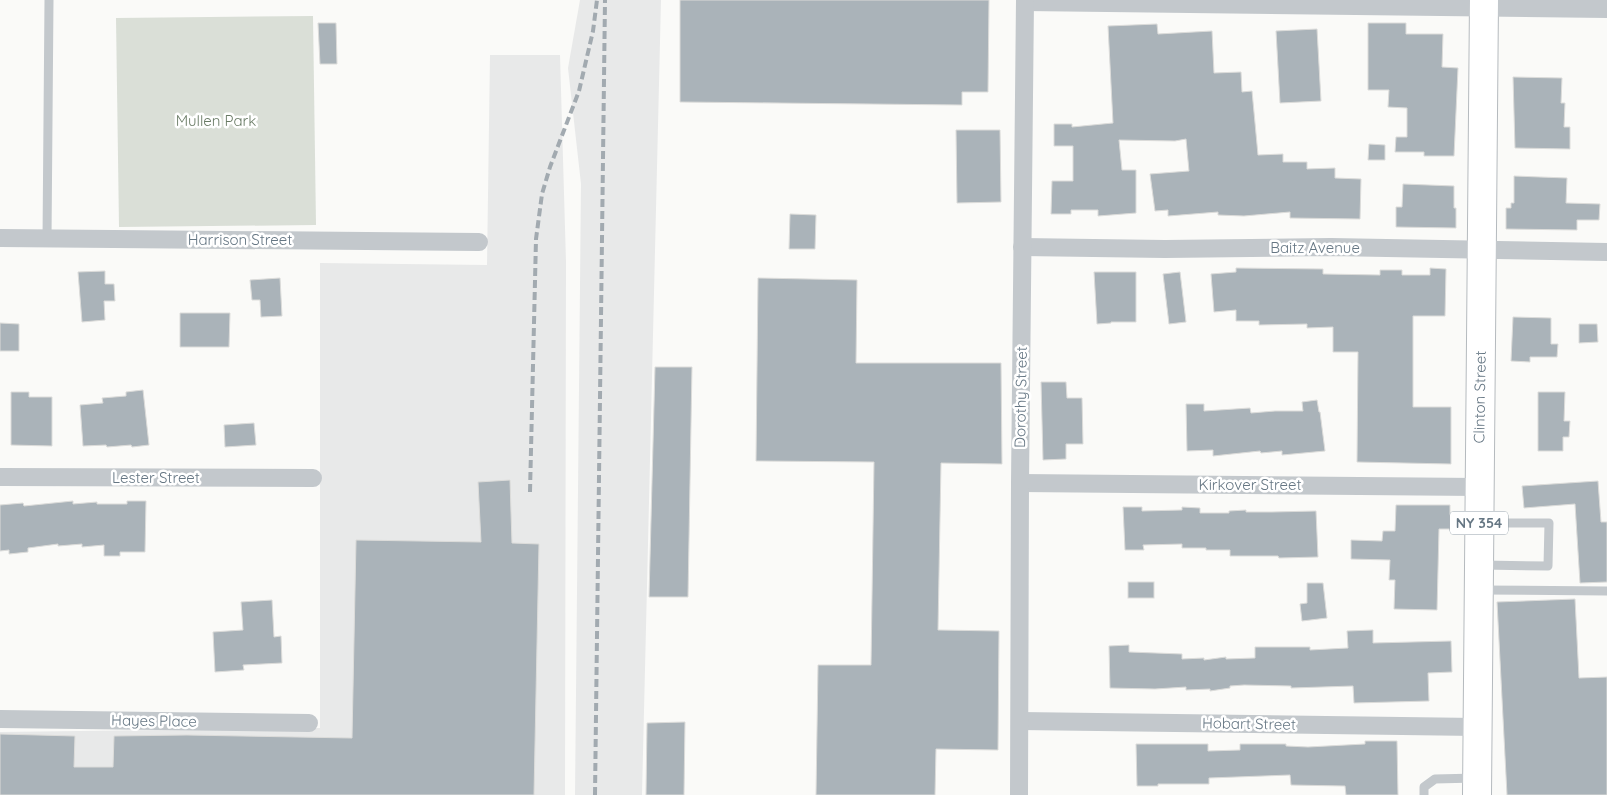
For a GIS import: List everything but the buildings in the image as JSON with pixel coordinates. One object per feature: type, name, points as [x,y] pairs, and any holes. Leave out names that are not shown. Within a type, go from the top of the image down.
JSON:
[{"type":"main road","name":"Clinton Street","points":[[1477,787],[1484,4]]},
{"type":"street","points":[[1025,1],[1484,4],[1607,9]]},
{"type":"street","name":"Dorothy Street","points":[[1019,795],[1025,1]]},
{"type":"street","name":"Harrison Street","points":[[0,238],[479,242]]},
{"type":"street","name":"Baitz Avenue","points":[[1022,247],[1331,247],[1607,252]]},
{"type":"street","name":"Lester Street","points":[[0,477],[312,478]]},
{"type":"street","name":"Kirkover Street","points":[[1020,483],[1479,487]]},
{"type":"street","name":"Hayes Place","points":[[0,719],[309,723]]},
{"type":"street","name":"Hobart Street","points":[[1020,721],[1477,727]]},
{"type":"lane","points":[[47,239],[49,0]]},
{"type":"lane","points":[[1479,522],[1549,523],[1548,566],[1479,578]]},
{"type":"lane","points":[[1479,578],[1607,591]]},
{"type":"lane","points":[[1424,795],[1424,787],[1435,779],[1477,787]]},
{"type":"shaded area","points":[[580,0],[661,0],[642,795],[575,795],[581,184],[568,68]]},
{"type":"shaded area","points":[[490,55],[560,55],[566,262],[565,795],[0,795],[0,732],[320,728],[320,263],[487,265]]},
{"type":"green space","name":"Mullen Park","points":[[313,16],[316,225],[119,227],[116,18]]},
{"type":"railway","points":[[530,492],[536,239],[542,194],[550,167],[579,91],[593,31],[597,0]]},
{"type":"railway","points":[[595,795],[605,0]]}]
